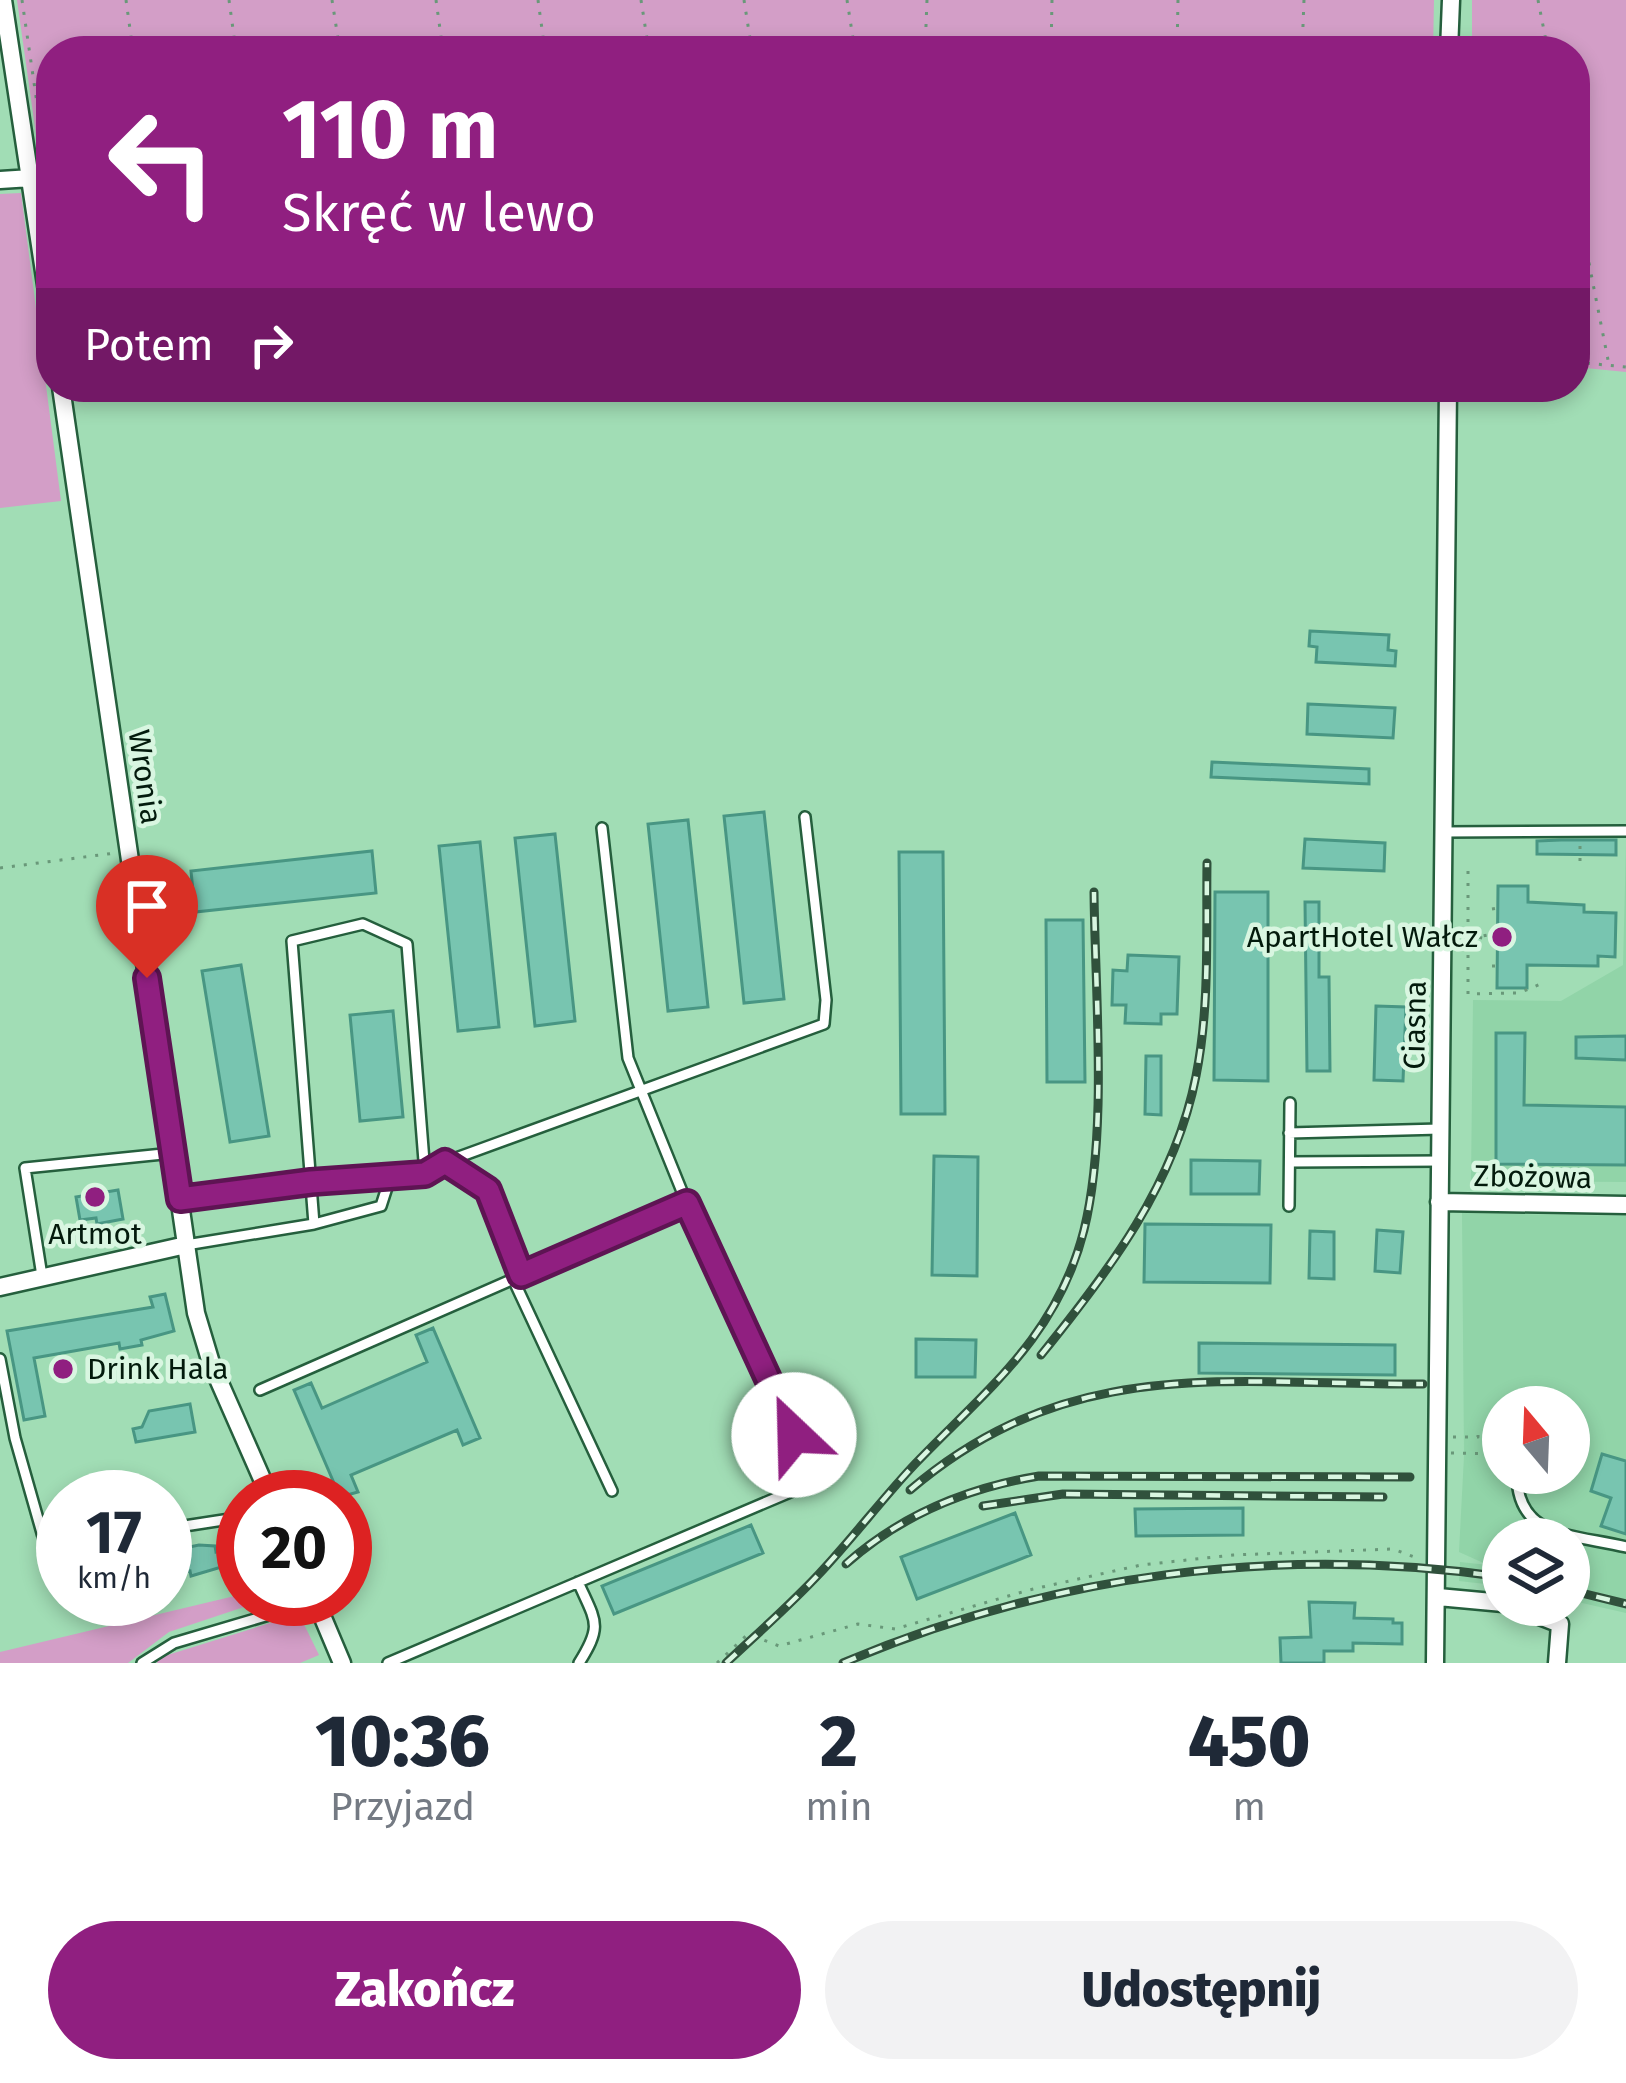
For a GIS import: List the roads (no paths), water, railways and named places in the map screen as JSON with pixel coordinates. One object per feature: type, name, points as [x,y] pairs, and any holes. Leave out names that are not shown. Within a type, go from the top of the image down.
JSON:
[{"type":"street","points":[[3,0],[36,213]]},
{"type":"street","points":[[1450,36],[1451,0]]},
{"type":"street","points":[[0,180],[31,178]]},
{"type":"street","name":"Wronia","points":[[63,402],[196,1312],[211,1363],[258,1470]]},
{"type":"street","name":"Ciasna","points":[[1435,1663],[1448,402]]},
{"type":"street","name":"Zbożowa","points":[[1439,1202],[1626,1205]]},
{"type":"street","points":[[0,1287],[186,1245]]},
{"type":"street","points":[[1438,1597],[1482,1601]]},
{"type":"street","points":[[326,1626],[342,1663]]},
{"type":"street","points":[[1557,1663],[1560,1626]]},
{"type":"lane","points":[[180,1199],[311,1182],[425,1174],[445,1162],[824,1024],[826,1000],[805,817]]},
{"type":"lane","points":[[388,1663],[802,1487],[808,1469],[687,1203],[628,1058],[602,828]]},
{"type":"lane","points":[[1444,832],[1626,831]]},
{"type":"lane","points":[[314,1224],[292,941],[364,924],[407,944],[425,1174]]},
{"type":"lane","points":[[1289,1206],[1290,1103]]},
{"type":"lane","points":[[1289,1133],[1441,1129]]},
{"type":"lane","points":[[41,1276],[26,1168],[173,1154]]},
{"type":"lane","points":[[1290,1162],[1440,1161]]},
{"type":"lane","points":[[445,1162],[488,1190],[517,1277],[612,1491]]},
{"type":"lane","points":[[186,1245],[314,1224],[380,1206],[390,1178]]},
{"type":"lane","points":[[260,1390],[687,1203]]},
{"type":"lane","points":[[0,1359],[14,1438],[36,1513]]},
{"type":"lane","points":[[1516,1494],[1525,1516],[1562,1532],[1626,1547]]},
{"type":"lane","points":[[578,1582],[597,1625],[597,1634],[579,1663]]},
{"type":"lane","points":[[142,1663],[174,1643],[230,1626]]},
{"type":"railway","points":[[1041,1355],[1136,1224],[1156,1190],[1186,1116],[1203,1023],[1207,863]]},
{"type":"railway","points":[[726,1663],[808,1586],[1016,1359],[1038,1331],[1072,1268],[1084,1230],[1096,1151],[1094,892]]},
{"type":"railway","points":[[910,1490],[970,1446],[1031,1416],[1092,1397],[1217,1382],[1423,1384]]},
{"type":"railway","points":[[846,1564],[889,1531],[936,1506],[1039,1476],[1410,1477]]},
{"type":"railway","points":[[983,1506],[1063,1494],[1383,1497]]},
{"type":"railway","points":[[843,1663],[922,1632],[1003,1608],[1167,1575],[1334,1564],[1482,1575]]},
{"type":"railway","points":[[1590,1595],[1626,1604]]},
{"type":"place","name":"ApartHotel Wałcz","points":[[1502,937]]},
{"type":"place","name":"Artmot","points":[[95,1197]]},
{"type":"place","name":"Drink Hala","points":[[63,1369]]}]
